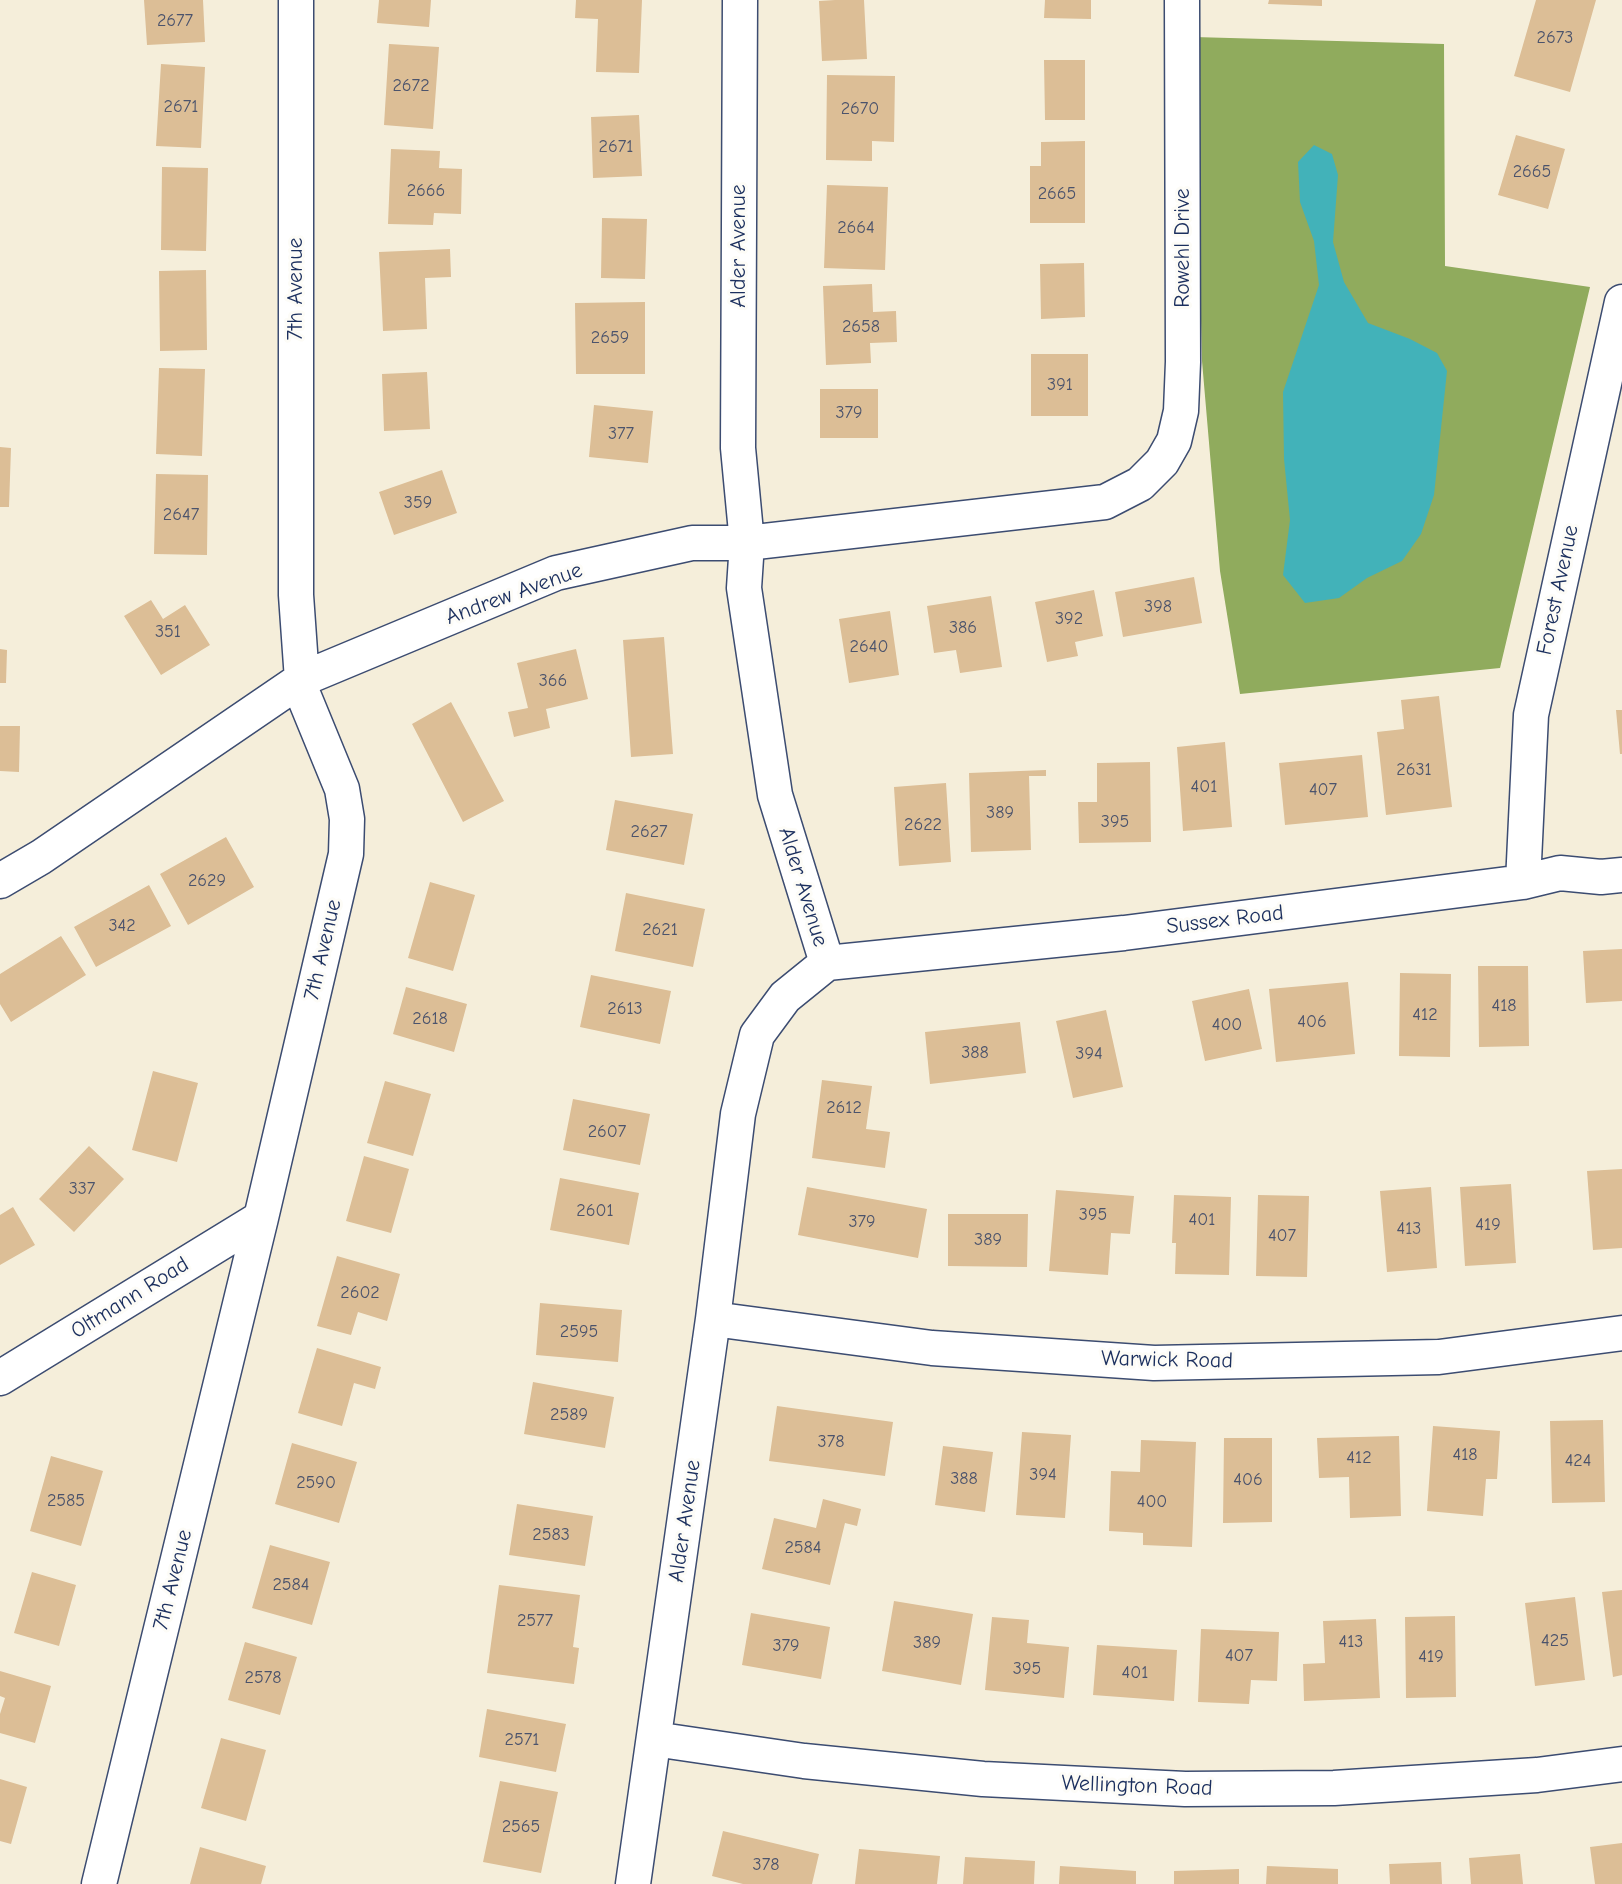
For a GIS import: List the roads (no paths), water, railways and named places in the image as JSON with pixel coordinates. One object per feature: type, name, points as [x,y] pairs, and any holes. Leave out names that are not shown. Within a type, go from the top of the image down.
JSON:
[{"type":"street","name":"7th Avenue","points":[[99,1884],[346,854],[347,819],[342,789],[303,694],[296,595],[296,0]]},
{"type":"street","name":"Alder Avenue","points":[[633,1884],[713,1319],[738,1114],[757,1035],[785,997],[827,963],[775,795],[744,588],[747,543],[738,448],[740,0]]},
{"type":"street","name":"Rowehl Drive","points":[[1140,484],[1162,462],[1174,441],[1181,411],[1182,0]]},
{"type":"street","name":"Forest Avenue","points":[[1523,882],[1531,715],[1622,302]]},
{"type":"street","name":"Andrew Avenue","points":[[0,881],[41,857],[302,679],[556,573],[692,543],[747,543],[1105,502],[1140,484]]},
{"type":"street","name":"Sussex Road","points":[[827,963],[1124,933],[1523,882],[1560,873],[1601,877],[1622,875]]},
{"type":"street","name":"Oltmann Road","points":[[0,1378],[261,1218]]},
{"type":"street","name":"Warwick Road","points":[[713,1319],[932,1348],[1154,1363],[1439,1357],[1622,1333]]},
{"type":"street","name":"Wellington Road","points":[[654,1739],[804,1761],[983,1779],[1185,1789],[1334,1788],[1537,1775],[1622,1764]]},
{"type":"water","points":[[1314,145],[1332,154],[1338,175],[1333,242],[1344,282],[1368,323],[1437,353],[1447,371],[1434,495],[1421,534],[1402,561],[1367,578],[1339,598],[1305,603],[1283,575],[1290,520],[1284,459],[1283,392],[1319,285],[1314,241],[1300,202],[1298,162]]}]
